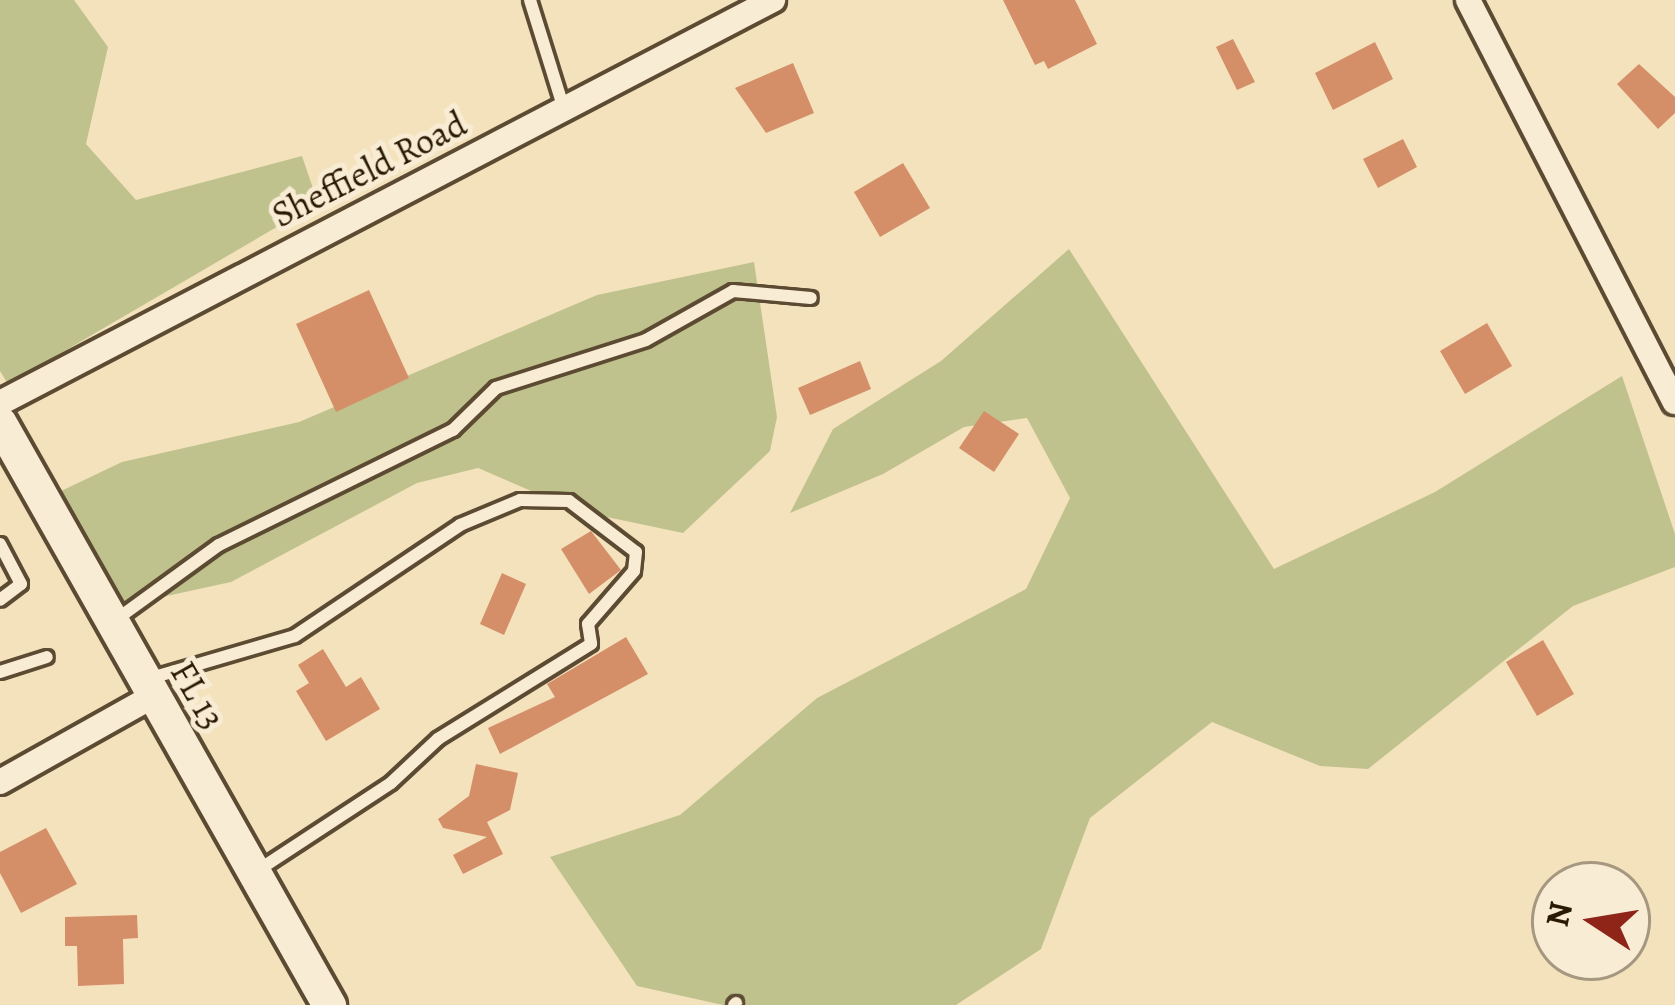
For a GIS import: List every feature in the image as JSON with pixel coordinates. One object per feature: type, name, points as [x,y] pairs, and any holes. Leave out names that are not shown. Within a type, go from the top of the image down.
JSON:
[{"type":"main road","name":"FL 13","points":[[0,424],[17,470],[149,688],[329,1005]]},
{"type":"street","name":"Sheffield Road","points":[[0,403],[772,0]]},
{"type":"street","points":[[1468,0],[1675,402]]},
{"type":"street","points":[[0,782],[149,688]]},
{"type":"lane","points":[[530,0],[563,109]]},
{"type":"lane","points":[[111,623],[220,545],[453,430],[496,388],[646,340],[733,291],[811,298]]},
{"type":"lane","points":[[149,688],[295,636],[460,525],[520,500],[569,501],[636,552],[634,571],[588,624],[591,644],[438,740],[392,783],[256,872]]},
{"type":"lane","points":[[0,544],[21,584],[0,600]]},
{"type":"lane","points":[[0,672],[46,657]]},
{"type":"green space","points":[[0,0],[74,0],[108,47],[86,144],[136,200],[302,156],[318,203],[8,384],[0,371]]},
{"type":"green space","points":[[1069,249],[1274,569],[1435,492],[1622,376],[1675,534],[1675,567],[1573,606],[1368,769],[1320,766],[1212,722],[1090,818],[1041,949],[956,1005],[723,1005],[637,986],[550,857],[680,815],[817,698],[1026,589],[1070,498],[1027,418],[964,427],[883,474],[790,513],[833,429],[941,361]]},
{"type":"green space","points":[[754,262],[777,417],[770,451],[683,533],[578,511],[478,468],[417,483],[231,582],[116,607],[59,492],[122,462],[299,422],[597,295]]},
{"type":"building","points":[[1003,0],[1075,0],[1097,44],[1048,69],[1044,61],[1035,65]]},
{"type":"building","points":[[1233,39],[1255,82],[1237,90],[1216,47]]},
{"type":"building","points":[[1375,42],[1393,79],[1333,110],[1315,73]]},
{"type":"building","points":[[793,63],[814,113],[766,133],[735,88]]},
{"type":"building","points":[[1639,64],[1675,97],[1675,113],[1658,129],[1617,84]]},
{"type":"building","points":[[1403,139],[1417,167],[1378,188],[1363,159]]},
{"type":"building","points":[[903,163],[930,208],[880,237],[854,192]]},
{"type":"building","points":[[369,290],[409,378],[336,412],[296,324]]},
{"type":"building","points":[[1487,323],[1512,366],[1465,394],[1440,351]]},
{"type":"building","points":[[860,361],[871,389],[810,415],[798,388]]},
{"type":"building","points":[[984,411],[1019,434],[994,472],[959,448]]},
{"type":"building","points":[[591,531],[621,570],[589,594],[561,549]]},
{"type":"building","points":[[502,573],[526,584],[504,635],[480,624]]},
{"type":"building","points":[[626,637],[648,674],[500,754],[488,728],[555,697],[547,684]]},
{"type":"building","points":[[1543,640],[1574,694],[1537,716],[1506,662]]},
{"type":"building","points":[[323,649],[346,687],[361,677],[380,709],[326,741],[296,691],[309,683],[298,665]]},
{"type":"building","points":[[476,764],[518,773],[510,810],[487,822],[503,854],[463,874],[453,855],[487,837],[443,828],[438,819],[469,796]]},
{"type":"building","points":[[46,828],[77,884],[21,913],[0,873],[0,852]]},
{"type":"building","points":[[137,915],[138,938],[123,939],[124,984],[78,986],[77,946],[65,946],[65,917]]}]
